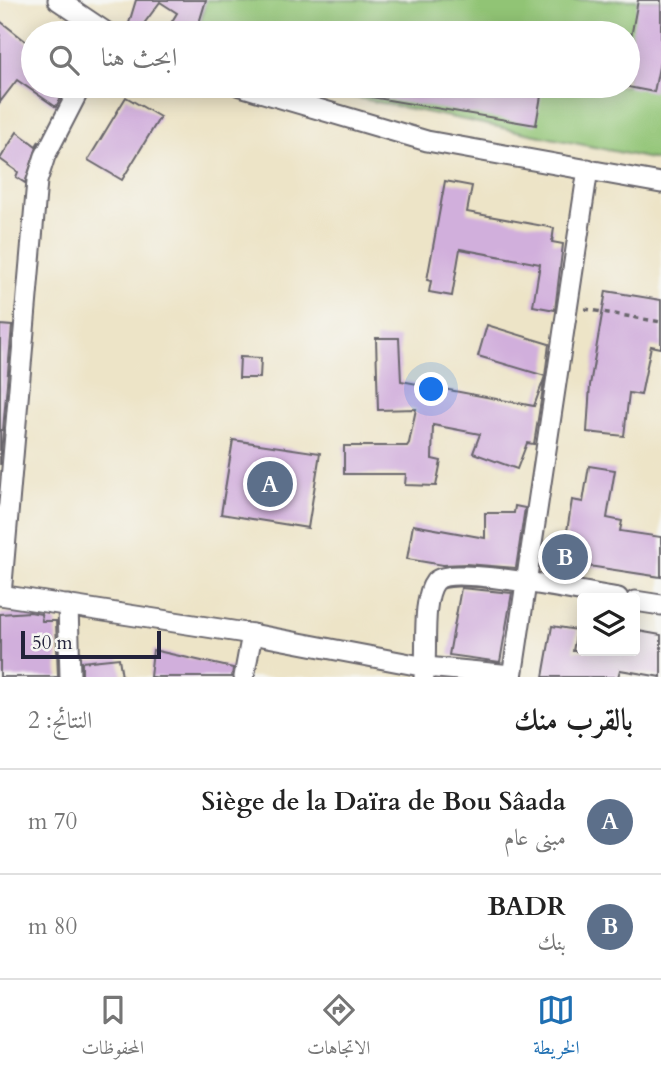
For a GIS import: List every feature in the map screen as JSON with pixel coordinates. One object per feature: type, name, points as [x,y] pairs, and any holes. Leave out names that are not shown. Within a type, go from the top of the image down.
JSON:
[{"type":"street","points":[[58,0],[86,7],[97,21]]},
{"type":"street","points":[[75,98],[45,156],[37,181],[1,595],[252,634],[425,672],[512,676],[588,169]]},
{"type":"street","points":[[281,98],[427,141],[661,183]]},
{"type":"street","points":[[425,672],[429,597],[437,579],[461,573],[587,593]]},
{"type":"street","points":[[640,602],[661,605]]},
{"type":"street","points":[[68,605],[70,677]]},
{"type":"street","points":[[244,677],[252,634]]},
{"type":"path","points":[[569,306],[661,322]]},
{"type":"green space","points":[[205,0],[661,0],[661,161],[358,98],[640,98],[640,21],[201,21]]},
{"type":"building","points":[[136,0],[206,0],[200,21],[172,21],[177,13],[160,2],[146,21],[130,21]]},
{"type":"building","points":[[638,0],[661,0],[661,57],[654,92],[640,89],[640,21],[634,21]]},
{"type":"building","points":[[0,21],[21,38],[21,83],[17,80],[0,102]]},
{"type":"building","points":[[43,98],[61,98],[56,107]]},
{"type":"building","points":[[125,98],[160,117],[122,180],[88,160]]},
{"type":"building","points":[[377,98],[541,98],[536,125]]},
{"type":"building","points":[[17,132],[36,146],[39,141],[25,183],[16,177],[18,172],[0,159]]},
{"type":"building","points":[[445,181],[472,186],[467,212],[554,228],[552,242],[563,244],[555,310],[533,306],[540,264],[460,249],[452,296],[429,292],[431,281],[427,280]]},
{"type":"building","points":[[606,291],[661,300],[661,348],[651,346],[641,395],[629,393],[624,436],[587,432],[590,385]]},
{"type":"building","points":[[0,325],[12,326],[0,465]]},
{"type":"building","points":[[487,325],[549,344],[545,376],[478,356]]},
{"type":"building","points":[[376,338],[399,338],[401,381],[534,406],[545,376],[534,444],[527,443],[517,469],[473,453],[480,434],[433,425],[432,459],[441,461],[436,486],[405,485],[406,474],[344,474],[344,446],[407,446],[409,443],[416,409],[378,410]]},
{"type":"building","points":[[240,357],[261,358],[260,378],[239,378]]},
{"type":"building","points":[[233,440],[320,453],[308,528],[221,514]]},
{"type":"building","points":[[589,466],[615,470],[607,518],[622,521],[620,531],[661,537],[661,577],[562,562],[572,500],[583,502]]},
{"type":"building","points":[[515,506],[525,508],[516,568],[443,565],[407,559],[413,525],[485,538],[485,513],[514,513]]},
{"type":"building","points":[[461,588],[512,593],[500,662],[449,655]]},
{"type":"building","points":[[0,614],[41,614],[42,621],[56,621],[58,677],[0,677]]},
{"type":"building","points":[[552,626],[577,630],[573,651],[577,651],[577,656],[640,656],[640,631],[661,635],[661,677],[620,670],[618,677],[543,677]]},
{"type":"building","points":[[153,650],[233,668],[232,677],[150,677]]},
{"type":"building","points":[[119,658],[122,677],[82,677],[82,662]]},
{"type":"place","name":"Siège de la Daïra de Bou Sâada","points":[[270,484]]},
{"type":"place","name":"BADR","points":[[565,557]]}]
